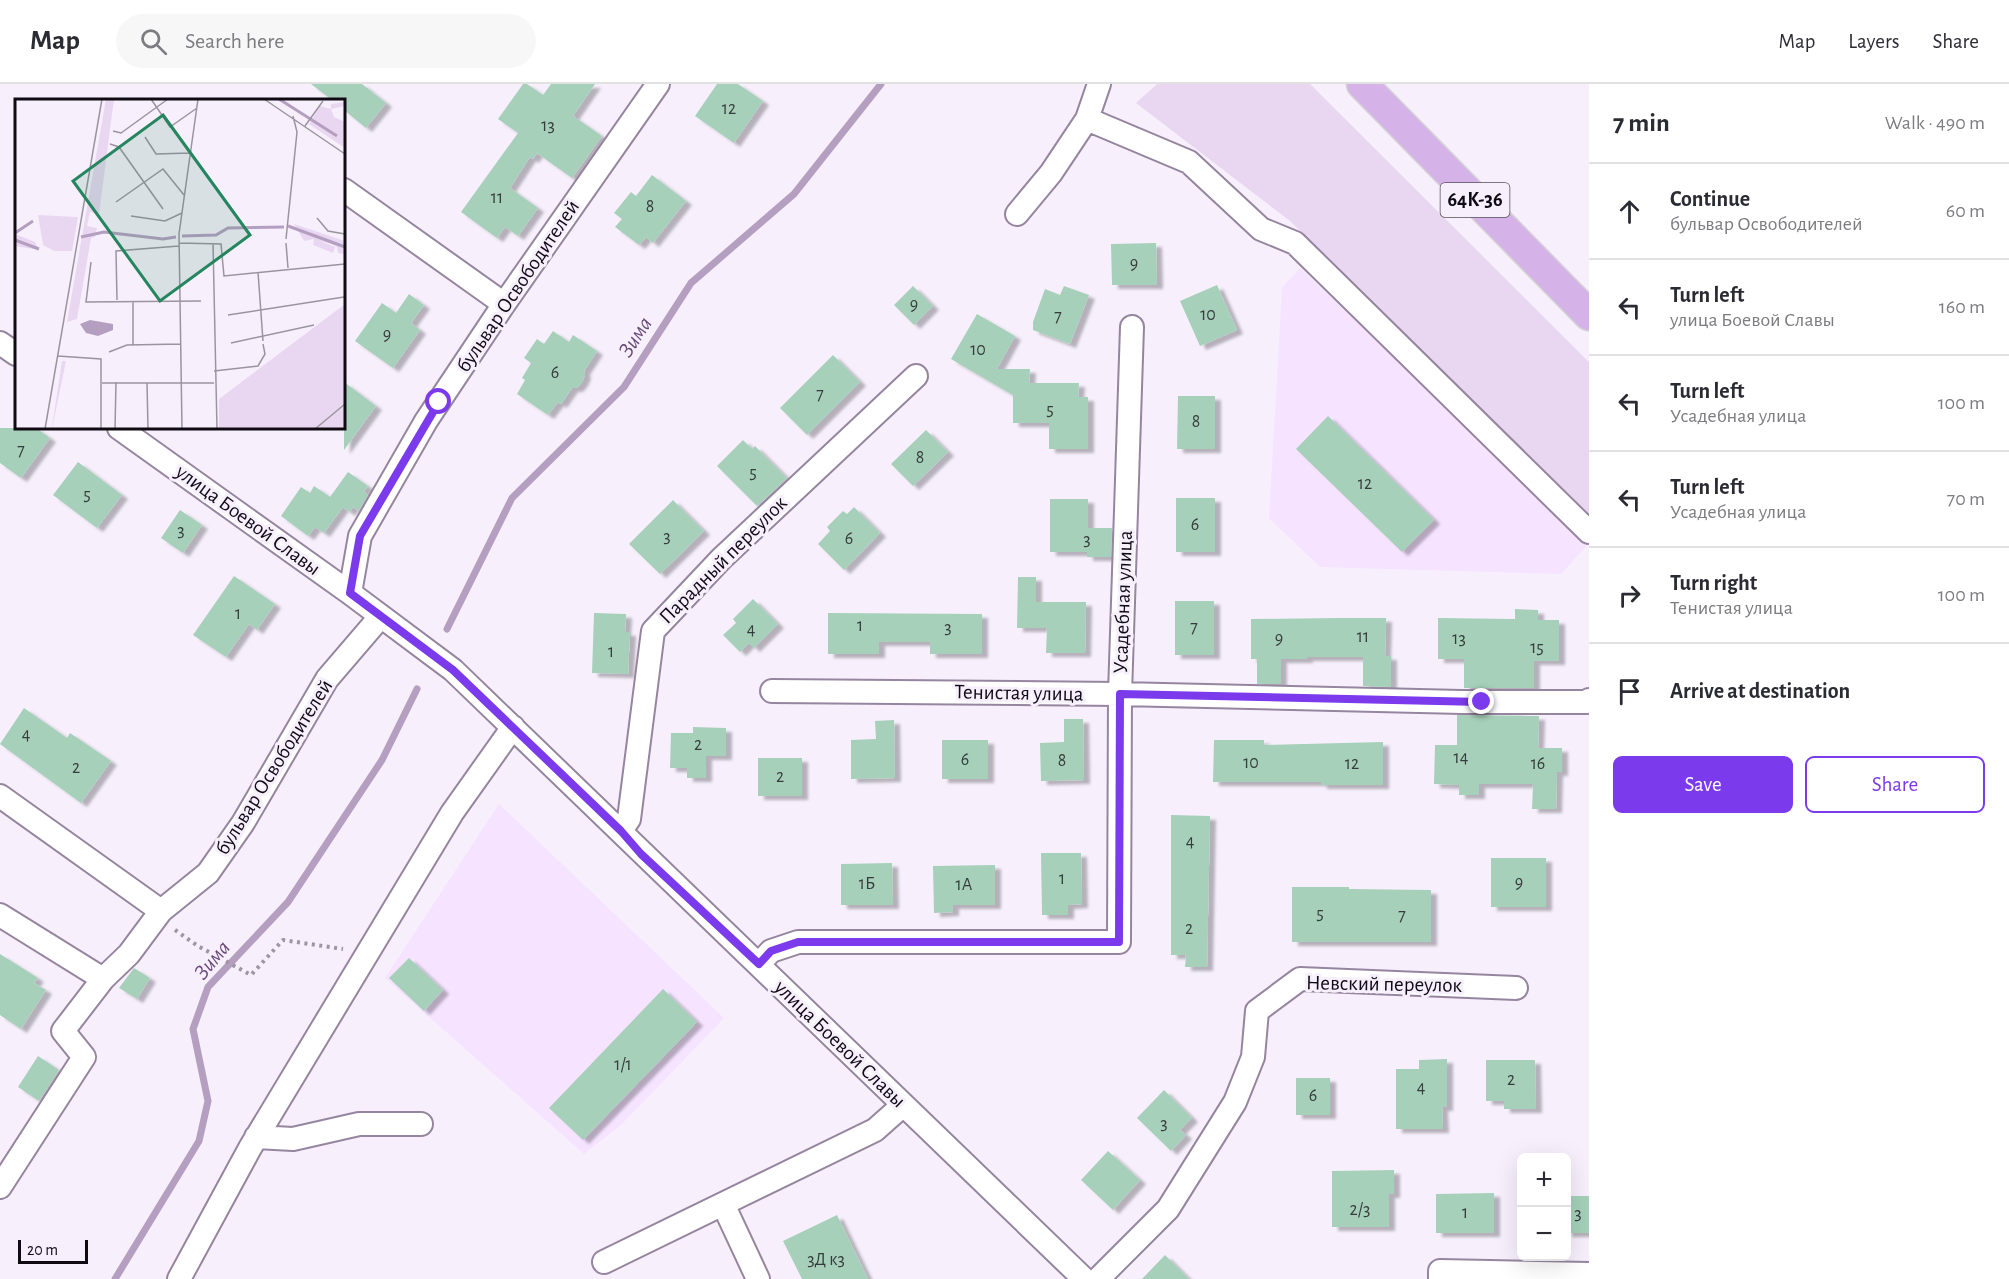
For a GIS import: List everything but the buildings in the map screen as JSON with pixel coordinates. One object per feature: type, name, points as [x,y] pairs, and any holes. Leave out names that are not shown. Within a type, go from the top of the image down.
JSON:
[{"type":"main road","name":"64К-36","points":[[1362,84],[1589,315]]},
{"type":"street","name":"бульвар Освободителей","points":[[350,593],[360,536],[426,422],[504,304],[658,84]]},
{"type":"street","points":[[1017,214],[1051,173],[1087,119],[1099,84]]},
{"type":"street","points":[[1087,119],[1188,162],[1261,229],[1295,243],[1589,532]]},
{"type":"street","points":[[345,191],[504,304]]},
{"type":"street","name":"Усадебная улица","points":[[759,964],[771,951],[798,942],[1119,942],[1120,694],[1132,327]]},
{"type":"street","points":[[0,343],[15,353]]},
{"type":"street","name":"Парадный переулок","points":[[621,831],[629,819],[653,631],[721,559],[916,376]]},
{"type":"street","name":"улица Боевой Славы","points":[[120,429],[350,593],[453,670],[621,831],[641,854],[759,964],[902,1106],[1084,1279]]},
{"type":"street","name":"бульвар Освободителей","points":[[0,1187],[84,1057],[63,1031],[103,979],[129,954],[159,914],[208,873],[243,823],[327,679],[381,616]]},
{"type":"street","name":"Тенистая улица","points":[[772,691],[1120,694],[1462,702],[1587,702],[1589,700]]},
{"type":"street","points":[[179,1279],[256,1137],[367,953],[452,813],[513,727]]},
{"type":"street","points":[[0,796],[159,914]]},
{"type":"street","points":[[0,915],[103,979]]},
{"type":"street","name":"Невский переулок","points":[[1098,1279],[1168,1209],[1235,1102],[1253,1057],[1257,1011],[1300,979],[1516,988]]},
{"type":"street","points":[[604,1262],[874,1130],[902,1106]]},
{"type":"street","points":[[256,1137],[293,1139],[359,1124],[421,1124]]},
{"type":"street","points":[[723,1204],[758,1279]]},
{"type":"street","points":[[1440,1279],[1440,1271],[1589,1274]]},
{"type":"path","points":[[159,914],[198,946],[251,975],[283,940],[367,953]]},
{"type":"shaded area","points":[[1157,84],[1310,84],[1589,362],[1589,515],[1290,221],[1136,103]]},
{"type":"shaded area","points":[[1300,268],[1589,543],[1561,574],[1320,567],[1269,518],[1282,288]]},
{"type":"shaded area","points":[[499,804],[724,1018],[621,1125],[584,1154],[385,978]]},
{"type":"waterway","name":"Зима","points":[[447,629],[512,498],[624,387],[691,283],[794,194],[881,84]]},
{"type":"waterway","name":"Зима","points":[[115,1279],[199,1141],[208,1101],[193,1029],[208,987],[288,902],[382,760],[417,689]]},
{"type":"route","points":[[439,402],[360,536],[350,593],[453,670],[621,831],[641,854],[759,964],[771,951],[798,942],[1119,942],[1120,694],[1482,702]]}]
